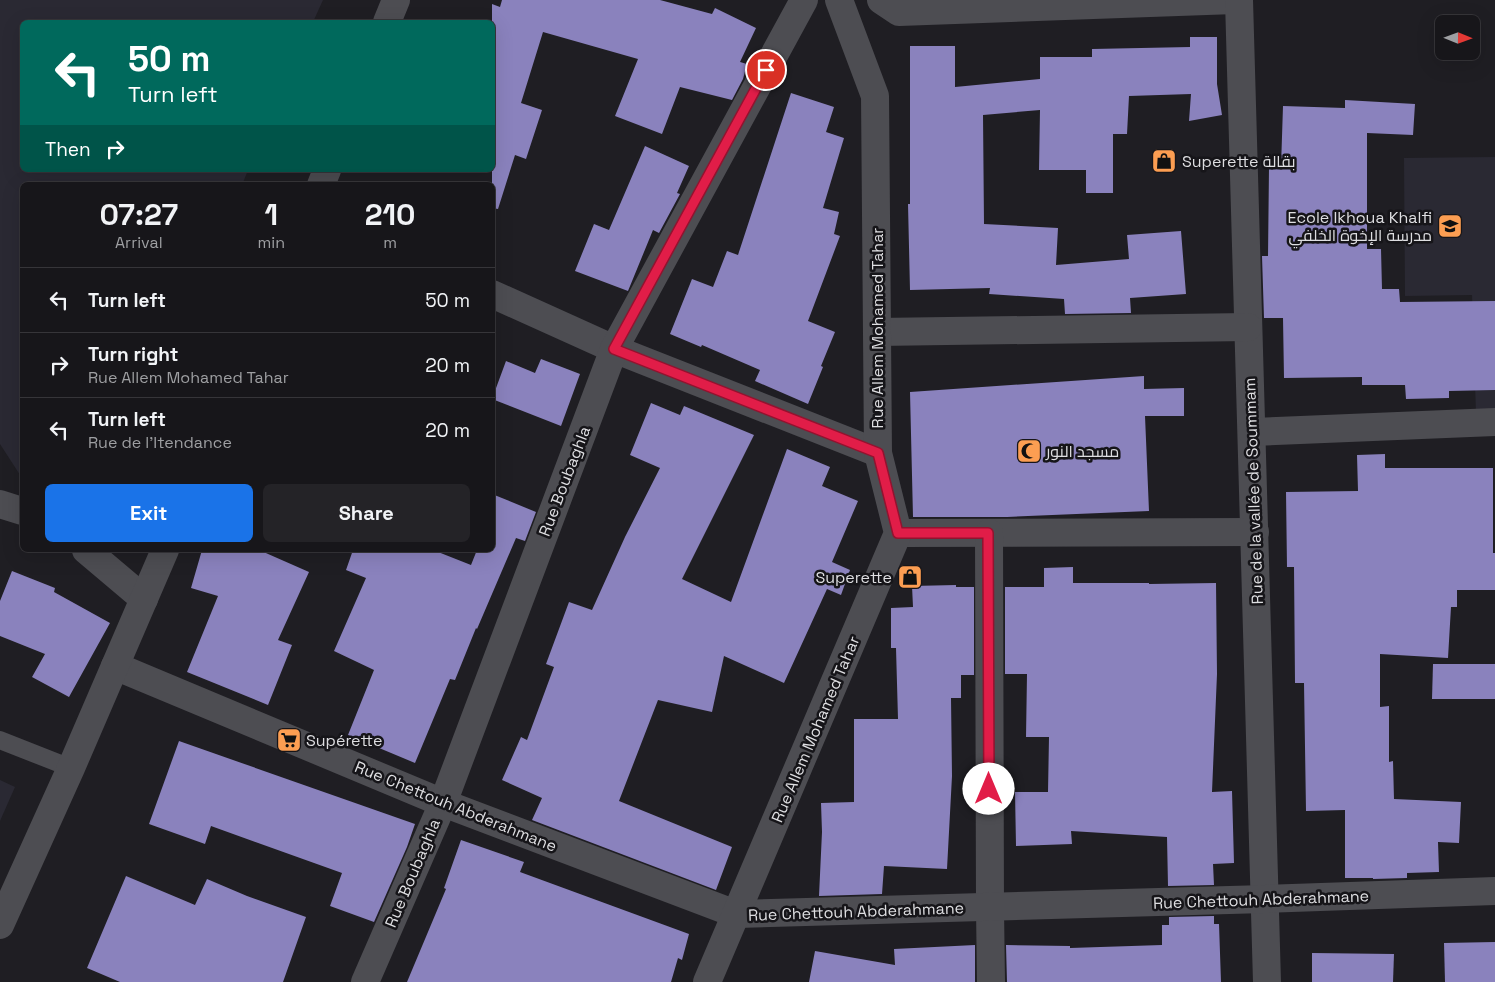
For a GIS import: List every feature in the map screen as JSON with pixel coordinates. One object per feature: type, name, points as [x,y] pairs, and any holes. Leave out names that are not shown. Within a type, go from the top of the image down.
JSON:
[{"type":"street","points":[[388,20],[396,0]]},
{"type":"street","name":"Rue Boubaghla","points":[[365,982],[443,803],[614,349],[804,0]]},
{"type":"street","name":"Rue Allem Mohamed Tahar","points":[[708,982],[898,533],[878,453],[875,96],[839,0]]},
{"type":"street","points":[[881,0],[899,12],[1235,0]]},
{"type":"street","name":"Rue de la vallée de Soummam","points":[[1239,0],[1267,982]]},
{"type":"street","points":[[495,295],[614,349],[878,453]]},
{"type":"street","points":[[877,332],[1248,327]]},
{"type":"street","points":[[1252,432],[1495,422]]},
{"type":"street","points":[[0,504],[20,510]]},
{"type":"street","points":[[898,533],[1255,532]]},
{"type":"street","points":[[988,533],[991,982]]},
{"type":"street","points":[[88,552],[144,599]]},
{"type":"street","points":[[0,925],[71,768],[164,552]]},
{"type":"street","name":"Rue Chettouh Abderahmane","points":[[115,666],[443,803],[736,914],[990,908],[1495,891]]},
{"type":"lane","points":[[0,740],[71,768]]},
{"type":"shaded area","points":[[0,0],[323,0],[314,20],[20,20],[20,172],[247,172],[243,182],[20,182],[20,475],[0,444]]},
{"type":"shaded area","name":"Ecole Ikhoua Khalfi مدرسة الإخوة الخلفي","points":[[1495,157],[1495,413],[1476,413],[1472,295],[1405,296],[1404,158]]},
{"type":"shaded area","points":[[0,780],[15,787],[0,821]]},
{"type":"building","points":[[502,0],[660,0],[712,14],[715,8],[756,28],[740,62],[747,64],[743,79],[732,100],[680,87],[662,134],[615,116],[638,59],[543,32],[521,103],[542,110],[526,159],[515,155],[498,209],[495,208],[495,182],[492,182],[492,172],[495,172],[495,20],[492,20],[492,4],[500,7]]},
{"type":"building","points":[[1190,37],[1217,37],[1217,84],[1222,115],[1189,121],[1191,94],[1129,96],[1127,134],[1113,134],[1113,193],[1086,193],[1086,170],[1039,170],[1040,110],[983,115],[984,224],[1058,228],[1056,265],[1129,259],[1127,235],[1181,231],[1186,294],[1130,298],[1131,313],[1065,314],[1064,299],[989,294],[990,288],[910,290],[908,204],[910,204],[910,46],[955,46],[955,87],[1040,79],[1040,57],[1092,57],[1092,49],[1190,47]]},
{"type":"building","points":[[791,93],[834,107],[826,132],[844,138],[823,208],[839,212],[834,234],[840,236],[808,321],[835,332],[808,404],[755,381],[760,370],[702,345],[701,347],[670,334],[692,279],[713,287],[727,251],[738,255]]},
{"type":"building","points":[[1345,100],[1415,104],[1413,135],[1367,133],[1367,249],[1381,249],[1382,289],[1399,289],[1400,302],[1495,301],[1495,390],[1449,391],[1449,398],[1406,399],[1405,385],[1362,385],[1362,377],[1284,378],[1283,318],[1264,318],[1262,256],[1268,256],[1269,167],[1281,167],[1283,106],[1345,108]]},
{"type":"building","points":[[645,146],[689,166],[677,193],[680,194],[659,233],[653,230],[628,291],[575,271],[594,224],[609,230]]},
{"type":"building","points":[[541,359],[580,374],[561,426],[495,400],[495,391],[506,361],[535,373]]},
{"type":"building","name":"مسجد النور","points":[[1144,376],[1144,389],[1184,388],[1184,416],[1145,416],[1149,511],[1007,517],[913,517],[910,392]]},
{"type":"building","points":[[651,403],[680,415],[684,406],[754,435],[682,579],[731,602],[787,449],[830,467],[822,486],[858,501],[832,562],[850,570],[841,595],[827,589],[784,683],[724,656],[712,712],[658,700],[619,801],[732,847],[716,890],[532,820],[542,798],[502,780],[521,737],[527,740],[554,667],[546,664],[569,602],[592,610],[625,537],[660,468],[630,455]]},
{"type":"building","points":[[1385,454],[1385,468],[1493,468],[1495,590],[1457,590],[1457,607],[1451,607],[1448,658],[1380,654],[1380,707],[1389,706],[1389,762],[1393,761],[1394,799],[1461,802],[1459,843],[1438,842],[1439,872],[1407,873],[1407,878],[1345,878],[1345,810],[1306,811],[1304,683],[1295,683],[1294,567],[1287,567],[1286,492],[1358,491],[1357,455]]},
{"type":"building","points":[[495,495],[536,512],[525,541],[516,538],[455,680],[450,679],[415,763],[348,735],[374,670],[334,651],[366,578],[346,570],[352,552],[438,552],[471,565],[476,552],[495,552]]},
{"type":"building","points":[[201,552],[264,552],[309,572],[278,640],[292,645],[268,705],[187,672],[218,596],[191,588]]},
{"type":"building","points":[[1073,567],[1073,583],[1216,583],[1217,674],[1212,792],[1232,791],[1234,863],[1213,864],[1214,885],[1168,886],[1167,837],[1071,831],[1072,844],[1016,846],[1015,792],[1048,792],[1049,737],[1026,737],[1027,674],[1005,674],[1005,587],[1044,587],[1044,568]]},
{"type":"building","points":[[12,571],[55,588],[54,592],[110,623],[69,697],[32,677],[45,654],[0,636],[0,601]]},
{"type":"building","points":[[956,585],[956,587],[974,587],[974,675],[961,675],[961,698],[951,698],[952,776],[947,869],[884,866],[882,894],[819,896],[822,832],[821,803],[854,802],[854,719],[898,719],[896,648],[891,648],[891,608],[913,607],[912,586]]},
{"type":"building","points":[[1433,664],[1495,664],[1495,699],[1432,699]]},
{"type":"building","points":[[179,741],[415,824],[374,922],[330,906],[342,873],[211,826],[205,844],[149,824]]},
{"type":"building","points":[[461,840],[524,862],[520,872],[689,934],[682,960],[678,958],[671,982],[407,982],[446,889],[444,888]]},
{"type":"building","points":[[126,876],[195,905],[207,879],[247,896],[306,917],[283,982],[120,982],[87,968]]},
{"type":"building","points":[[1214,916],[1214,924],[1219,924],[1221,982],[1007,982],[1006,945],[1070,946],[1070,948],[1162,945],[1162,925],[1169,925],[1169,917]]},
{"type":"building","points":[[1495,942],[1495,982],[1445,982],[1444,943]]},
{"type":"building","points":[[975,945],[975,982],[809,982],[815,951],[895,965],[894,949]]},
{"type":"building","points":[[1312,953],[1394,954],[1393,982],[1312,982]]},
{"type":"place","name":"Superette بقالة","points":[[1164,161]]},
{"type":"place","name":"Ecole Ikhoua Khalfi مدرسة الإخوة الخلفي","points":[[1450,226]]},
{"type":"place","name":"مسجد النور","points":[[1029,451]]},
{"type":"place","name":"Superette","points":[[910,577]]},
{"type":"place","name":"Supérette","points":[[289,740]]},
{"type":"route","points":[[766,70],[614,349],[878,453],[898,533],[988,533],[989,789]]}]
